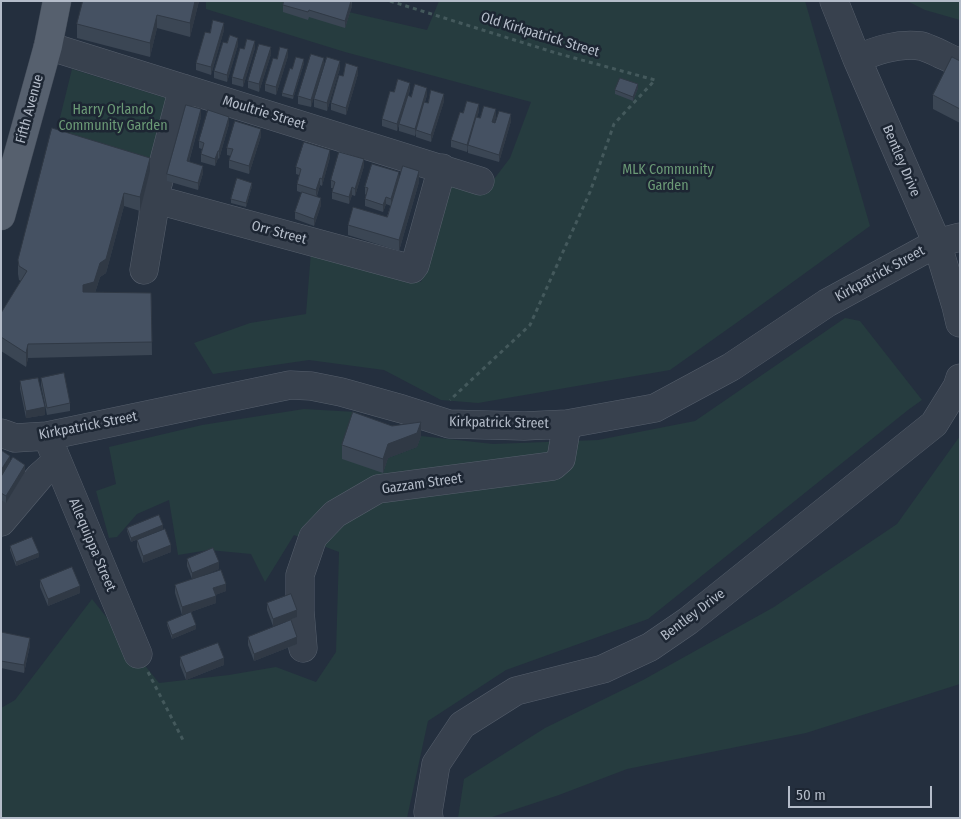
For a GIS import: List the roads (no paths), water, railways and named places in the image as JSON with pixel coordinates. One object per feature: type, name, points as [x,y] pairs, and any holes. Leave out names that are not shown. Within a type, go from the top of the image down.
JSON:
[{"type":"main road","name":"Fifth Avenue","points":[[1,216],[48,46],[51,2]]},
{"type":"street","name":"Bentley Drive","points":[[834,1],[857,59],[948,240],[956,306],[960,323]]},
{"type":"street","points":[[857,59],[874,51],[897,45],[922,46],[960,63]]},
{"type":"street","name":"Moultrie Street","points":[[48,46],[480,181]]},
{"type":"street","points":[[144,270],[153,217],[154,199],[183,88]]},
{"type":"street","name":"Orr Street","points":[[154,199],[412,269],[415,265],[442,168]]},
{"type":"street","name":"Kirkpatrick Street","points":[[1,433],[14,438],[47,436],[290,385],[311,386],[341,392],[449,424],[524,426],[567,424],[656,408],[731,367],[827,303],[948,240]]},
{"type":"street","name":"Bentley Drive","points":[[429,818],[428,812],[436,764],[462,725],[516,691],[603,669],[650,647],[688,621],[934,424],[957,387],[960,378]]},
{"type":"street","name":"Gazzam Street","points":[[303,648],[300,575],[313,537],[335,514],[378,489],[553,466],[561,460],[567,424]]},
{"type":"street","name":"Allequippa Street","points":[[47,436],[138,654]]},
{"type":"street","points":[[1,522],[40,476],[57,461]]},
{"type":"park label","name":"Harry Orlando Community Garden","points":[[113,118]]},
{"type":"park label","name":"MLK Community Garden","points":[[668,178]]}]
